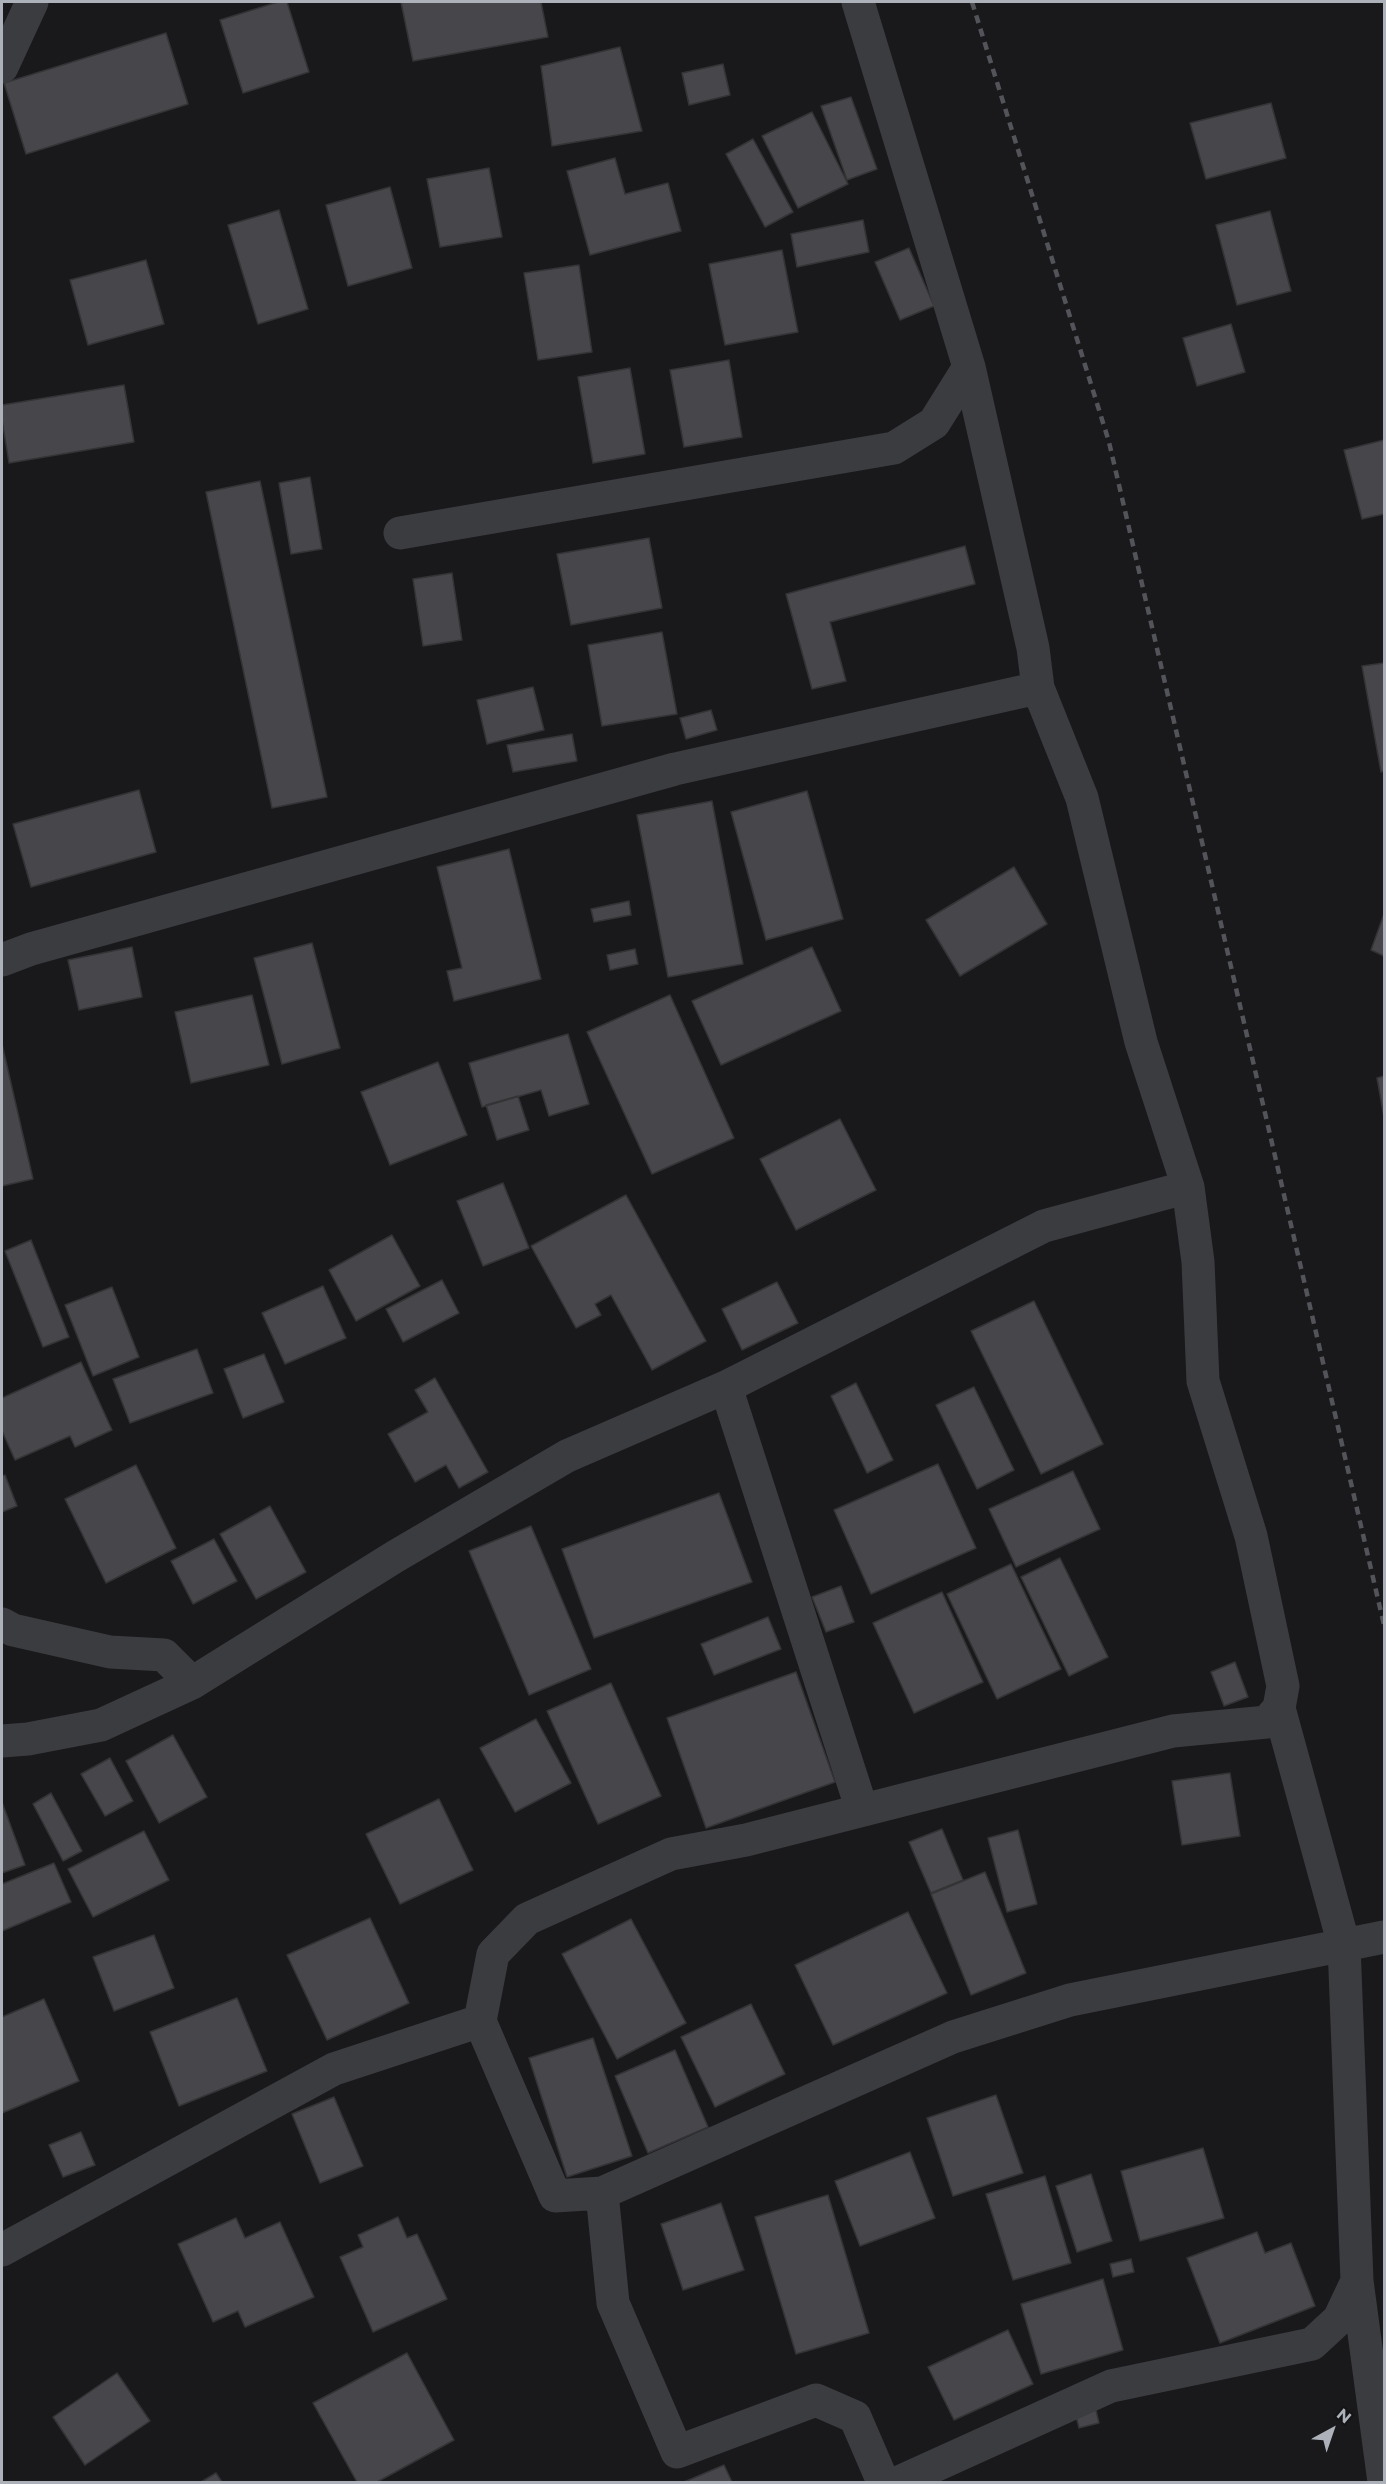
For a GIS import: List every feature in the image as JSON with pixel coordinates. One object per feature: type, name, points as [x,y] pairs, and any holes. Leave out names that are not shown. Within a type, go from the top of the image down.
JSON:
[{"type":"street","points":[[2,67],[32,2]]},
{"type":"street","points":[[858,2],[969,367],[1033,648],[1038,688],[1082,798],[1141,1042],[1188,1187],[1198,1262],[1203,1381],[1251,1536],[1283,1686],[1279,1708],[1344,1945],[1357,2281],[1384,2482]]},
{"type":"street","points":[[400,534],[894,448],[934,423],[969,367]]},
{"type":"street","points":[[2,960],[42,945],[675,769],[1038,688]]},
{"type":"street","points":[[2,1741],[28,1739],[101,1725],[192,1683],[396,1556],[567,1456],[726,1387],[1044,1226],[1188,1187]]},
{"type":"street","points":[[726,1387],[862,1810]]},
{"type":"street","points":[[2,1624],[13,1630],[110,1652],[164,1655],[192,1683]]},
{"type":"street","points":[[1279,1708],[1267,1722],[1173,1731],[746,1840],[671,1854],[526,1919],[493,1954],[480,2021],[555,2196],[602,2193],[953,2037],[1070,2000],[1384,1937]]},
{"type":"street","points":[[2,2250],[334,2069],[480,2021]]},
{"type":"street","points":[[602,2193],[613,2303],[677,2452],[816,2400],[855,2417],[883,2482]]},
{"type":"street","points":[[899,2482],[1111,2386],[1312,2344],[1340,2319],[1357,2281]]},
{"type":"building","points":[[278,2],[287,2],[309,72],[243,93],[220,20]]},
{"type":"building","points":[[401,2],[541,2],[548,37],[413,61]]},
{"type":"building","points":[[166,33],[188,104],[26,154],[4,83]]},
{"type":"building","points":[[620,47],[642,131],[552,146],[541,66]]},
{"type":"building","points":[[723,64],[730,95],[689,105],[682,73]]},
{"type":"building","points":[[851,97],[877,169],[847,180],[821,106]]},
{"type":"building","points":[[1271,103],[1286,158],[1206,179],[1190,123]]},
{"type":"building","points":[[812,112],[848,184],[798,208],[762,136]]},
{"type":"building","points":[[753,139],[793,212],[765,227],[726,154]]},
{"type":"building","points":[[615,158],[625,194],[668,183],[681,231],[590,255],[567,171]]},
{"type":"building","points":[[489,168],[502,237],[440,247],[427,179]]},
{"type":"building","points":[[390,187],[412,268],[348,286],[326,205]]},
{"type":"building","points":[[279,210],[308,309],[258,324],[228,225]]},
{"type":"building","points":[[1270,211],[1291,291],[1237,305],[1216,225]]},
{"type":"building","points":[[863,220],[869,252],[797,267],[791,234]]},
{"type":"building","points":[[909,248],[934,306],[900,320],[875,262]]},
{"type":"building","points":[[782,250],[798,332],[725,345],[709,264]]},
{"type":"building","points":[[146,260],[164,324],[88,345],[70,280]]},
{"type":"building","points":[[579,265],[592,352],[538,360],[524,273]]},
{"type":"building","points":[[1231,324],[1245,372],[1197,386],[1183,338]]},
{"type":"building","points":[[729,360],[742,437],[684,447],[670,370]]},
{"type":"building","points":[[630,368],[645,454],[593,463],[578,377]]},
{"type":"building","points":[[124,385],[134,442],[9,463],[2,405]]},
{"type":"building","points":[[1384,440],[1384,514],[1362,519],[1344,450]]},
{"type":"building","points":[[310,477],[322,549],[291,554],[279,483]]},
{"type":"building","points":[[260,481],[327,797],[272,808],[206,492]]},
{"type":"building","points":[[649,538],[662,608],[571,625],[557,554]]},
{"type":"building","points":[[965,546],[975,584],[830,622],[846,681],[812,689],[786,594]]},
{"type":"building","points":[[452,573],[462,640],[423,646],[413,579]]},
{"type":"building","points":[[662,632],[677,714],[602,726],[588,645]]},
{"type":"building","points":[[1384,663],[1384,771],[1381,772],[1362,666]]},
{"type":"building","points":[[533,687],[544,730],[487,744],[477,700]]},
{"type":"building","points":[[711,710],[717,730],[686,739],[680,718]]},
{"type":"building","points":[[572,734],[577,761],[513,772],[507,745]]},
{"type":"building","points":[[139,790],[156,852],[31,887],[13,824]]},
{"type":"building","points":[[807,791],[843,919],[766,940],[731,812]]},
{"type":"building","points":[[712,801],[743,964],[668,977],[637,815]]},
{"type":"building","points":[[509,849],[541,979],[454,1001],[447,971],[462,968],[437,867]]},
{"type":"building","points":[[1014,867],[1047,924],[960,976],[926,920]]},
{"type":"building","points":[[629,901],[631,915],[594,922],[591,909]]},
{"type":"building","points":[[1384,914],[1384,956],[1371,950]]},
{"type":"building","points":[[312,943],[340,1048],[282,1064],[254,958]]},
{"type":"building","points":[[132,947],[142,997],[79,1010],[68,960]]},
{"type":"building","points":[[812,947],[841,1011],[721,1065],[692,1001]]},
{"type":"building","points":[[635,949],[638,964],[610,970],[607,955]]},
{"type":"building","points":[[252,995],[269,1065],[191,1083],[175,1012]]},
{"type":"building","points":[[670,995],[734,1138],[652,1174],[587,1032]]},
{"type":"building","points":[[568,1034],[589,1104],[549,1116],[541,1090],[482,1107],[469,1063]]},
{"type":"building","points":[[2,1044],[33,1179],[2,1186]]},
{"type":"building","points":[[438,1062],[467,1135],[390,1165],[361,1092]]},
{"type":"building","points":[[1384,1076],[1384,1117],[1377,1078]]},
{"type":"building","points":[[518,1096],[529,1130],[497,1140],[486,1105]]},
{"type":"building","points":[[840,1119],[876,1190],[796,1230],[760,1159]]},
{"type":"building","points":[[503,1183],[529,1248],[483,1266],[457,1201]]},
{"type":"building","points":[[626,1195],[706,1341],[652,1370],[611,1295],[595,1304],[601,1315],[576,1328],[531,1246]]},
{"type":"building","points":[[392,1235],[420,1286],[356,1321],[329,1270]]},
{"type":"building","points":[[31,1240],[69,1337],[43,1347],[5,1251]]},
{"type":"building","points":[[442,1280],[459,1313],[403,1342],[386,1309]]},
{"type":"building","points":[[777,1282],[798,1323],[742,1350],[722,1309]]},
{"type":"building","points":[[323,1286],[346,1338],[285,1364],[262,1313]]},
{"type":"building","points":[[112,1287],[139,1357],[93,1376],[65,1305]]},
{"type":"building","points":[[1034,1301],[1103,1444],[1041,1474],[971,1331]]},
{"type":"building","points":[[197,1349],[213,1393],[130,1423],[113,1379]]},
{"type":"building","points":[[264,1354],[284,1402],[243,1418],[224,1369]]},
{"type":"building","points":[[81,1362],[112,1430],[75,1447],[70,1436],[15,1460],[2,1431],[2,1398]]},
{"type":"building","points":[[435,1378],[488,1472],[459,1488],[446,1465],[415,1482],[388,1434],[428,1412],[415,1390]]},
{"type":"building","points":[[856,1383],[893,1460],[867,1473],[831,1396]]},
{"type":"building","points":[[974,1387],[1014,1470],[977,1489],[936,1405]]},
{"type":"building","points":[[938,1464],[976,1548],[871,1594],[834,1510]]},
{"type":"building","points":[[136,1465],[176,1548],[106,1583],[65,1499]]},
{"type":"building","points":[[1073,1471],[1100,1529],[1016,1567],[989,1509]]},
{"type":"building","points":[[5,1475],[17,1506],[2,1512],[2,1476]]},
{"type":"building","points":[[719,1493],[752,1582],[594,1638],[562,1549]]},
{"type":"building","points":[[270,1506],[306,1572],[256,1599],[220,1534]]},
{"type":"building","points":[[531,1526],[591,1669],[529,1695],[469,1551]]},
{"type":"building","points":[[214,1539],[237,1581],[193,1604],[171,1561]]},
{"type":"building","points":[[1060,1558],[1108,1657],[1069,1676],[1021,1577]]},
{"type":"building","points":[[1011,1564],[1061,1669],[997,1699],[947,1594]]},
{"type":"building","points":[[841,1586],[854,1622],[826,1632],[812,1597]]},
{"type":"building","points":[[942,1592],[983,1682],[914,1713],[873,1623]]},
{"type":"building","points":[[768,1617],[781,1649],[714,1675],[701,1644]]},
{"type":"building","points":[[1235,1662],[1248,1697],[1224,1706],[1211,1672]]},
{"type":"building","points":[[796,1672],[835,1782],[706,1828],[667,1718]]},
{"type":"building","points":[[611,1683],[661,1796],[598,1824],[547,1711]]},
{"type":"building","points":[[536,1719],[571,1783],[515,1812],[480,1748]]},
{"type":"building","points":[[173,1735],[207,1797],[159,1823],[126,1761]]},
{"type":"building","points":[[110,1758],[133,1801],[105,1816],[81,1774]]},
{"type":"building","points":[[1230,1773],[1240,1836],[1182,1845],[1172,1781]]},
{"type":"building","points":[[51,1793],[82,1851],[63,1861],[33,1804]]},
{"type":"building","points":[[439,1799],[473,1870],[400,1904],[366,1834]]},
{"type":"building","points":[[2,1802],[25,1865],[2,1873]]},
{"type":"building","points":[[942,1829],[963,1880],[931,1893],[909,1842]]},
{"type":"building","points":[[1018,1830],[1037,1904],[1007,1912],[988,1838]]},
{"type":"building","points":[[144,1831],[169,1880],[93,1917],[68,1869]]},
{"type":"building","points":[[54,1863],[71,1902],[2,1931],[2,1884]]},
{"type":"building","points":[[985,1872],[1026,1973],[971,1995],[931,1894]]},
{"type":"building","points":[[908,1912],[947,1993],[833,2045],[795,1965]]},
{"type":"building","points":[[370,1918],[409,2003],[327,2040],[287,1955]]},
{"type":"building","points":[[631,1919],[686,2023],[617,2059],[562,1954]]},
{"type":"building","points":[[154,1935],[174,1988],[114,2011],[93,1957]]},
{"type":"building","points":[[237,1998],[267,2071],[179,2106],[150,2032]]},
{"type":"building","points":[[44,1999],[79,2081],[2,2113],[2,2017]]},
{"type":"building","points":[[751,2004],[785,2074],[715,2107],[681,2037]]},
{"type":"building","points":[[593,2038],[632,2156],[567,2177],[529,2058]]},
{"type":"building","points":[[675,2050],[708,2127],[648,2153],[615,2076]]},
{"type":"building","points":[[996,2095],[1023,2173],[953,2196],[927,2118]]},
{"type":"building","points":[[334,2097],[363,2166],[320,2183],[292,2114]]},
{"type":"building","points":[[81,2132],[95,2165],[63,2177],[49,2145]]},
{"type":"building","points":[[1203,2148],[1224,2218],[1140,2241],[1121,2171]]},
{"type":"building","points":[[910,2152],[935,2218],[860,2246],[835,2181]]},
{"type":"building","points":[[1091,2174],[1112,2241],[1077,2252],[1056,2186]]},
{"type":"building","points":[[1045,2176],[1071,2263],[1013,2280],[986,2194]]},
{"type":"building","points":[[828,2195],[869,2333],[796,2354],[755,2217]]},
{"type":"building","points":[[721,2203],[744,2270],[683,2290],[661,2224]]},
{"type":"building","points":[[398,2217],[407,2238],[417,2234],[447,2299],[373,2332],[340,2257],[363,2247],[358,2235]]},
{"type":"building","points":[[236,2218],[245,2238],[280,2222],[314,2297],[245,2327],[238,2311],[213,2322],[178,2244]]},
{"type":"building","points":[[1257,2232],[1265,2253],[1291,2243],[1315,2306],[1220,2343],[1187,2258]]},
{"type":"building","points":[[1131,2259],[1134,2272],[1113,2277],[1110,2264]]},
{"type":"building","points":[[1103,2279],[1123,2350],[1041,2374],[1021,2304]]},
{"type":"building","points":[[1008,2330],[1033,2384],[954,2420],[928,2367]]},
{"type":"building","points":[[407,2353],[454,2440],[377,2482],[357,2482],[313,2403]]},
{"type":"building","points":[[117,2373],[150,2421],[85,2465],[53,2417]]},
{"type":"building","points":[[1095,2406],[1099,2423],[1079,2428],[1075,2412]]},
{"type":"building","points":[[724,2465],[732,2482],[684,2482]]},
{"type":"building","points":[[216,2473],[222,2482],[201,2482]]},
{"type":"railway","points":[[972,2],[1109,442],[1384,1625]]}]
